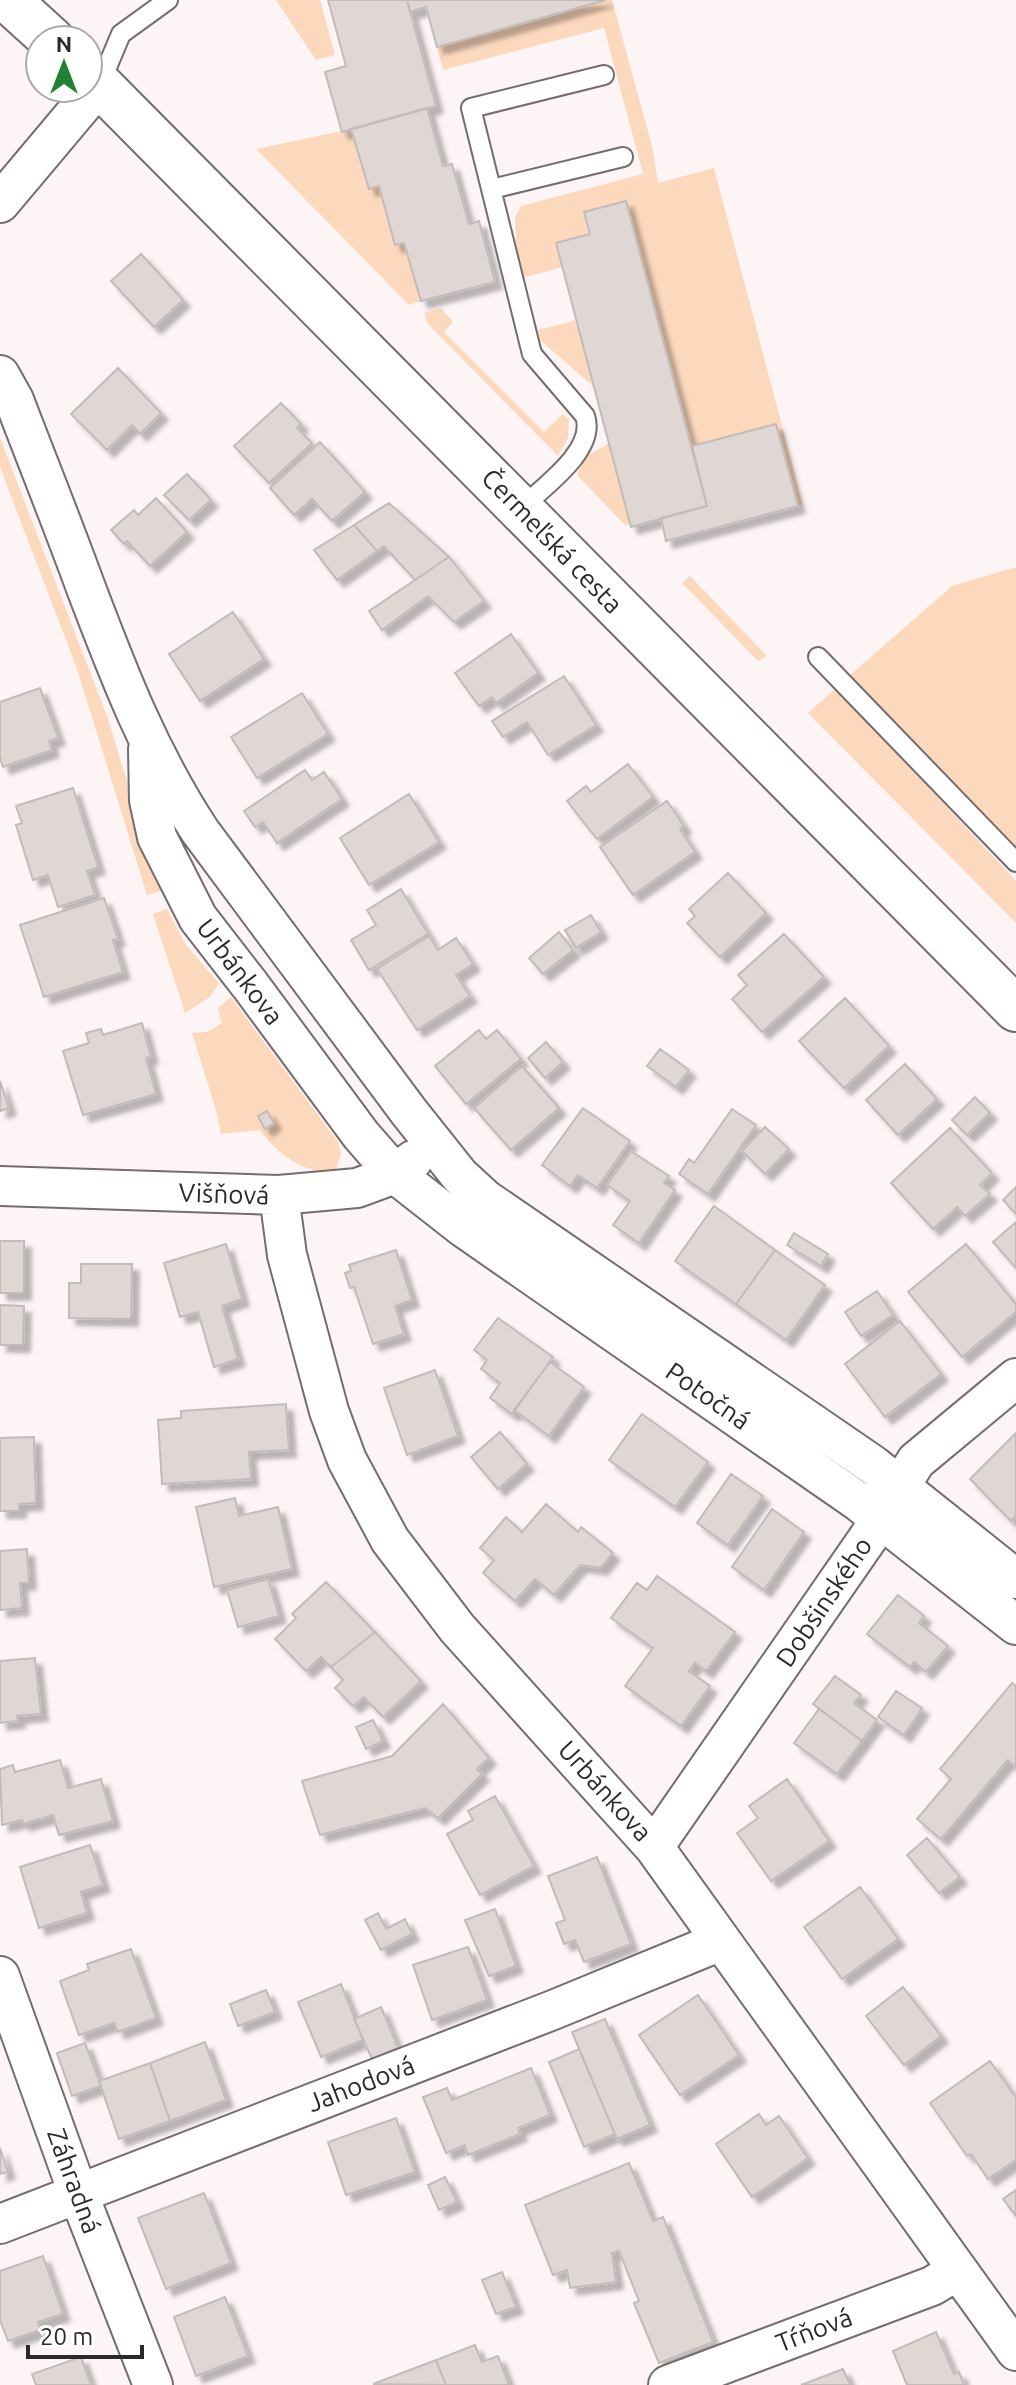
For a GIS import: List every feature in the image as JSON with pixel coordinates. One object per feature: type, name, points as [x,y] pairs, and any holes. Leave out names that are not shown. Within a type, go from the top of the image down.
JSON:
[{"type":"main road","points":[[8,0],[34,24]]},
{"type":"main road","name":"Čermeľská cesta","points":[[104,89],[1016,1009]]},
{"type":"street","points":[[0,203],[75,104]]},
{"type":"street","name":"Urbánkova","points":[[0,375],[14,400],[148,743],[176,794],[200,831],[434,1143]]},
{"type":"street","name":"Urbánkova","points":[[148,743],[149,800],[157,837],[187,900],[361,1135],[395,1174]]},
{"type":"street","name":"Višňová","points":[[0,1186],[279,1195],[357,1188],[395,1174],[434,1143]]},
{"type":"street","name":"Potočná","points":[[434,1143],[460,1176],[485,1199],[901,1486],[1016,1579]]},
{"type":"street","name":"Potočná","points":[[395,1174],[464,1228],[794,1455],[1016,1625]]},
{"type":"street","name":"Urbánkova","points":[[279,1195],[287,1255],[329,1411],[347,1460],[390,1540],[457,1628],[654,1847],[1016,2351]]},
{"type":"street","name":"Dobšinského","points":[[654,1847],[916,1461],[1016,1378]]},
{"type":"street","name":"Jahodová","points":[[0,2224],[553,2010],[721,1941]]},
{"type":"street","name":"Záhradná","points":[[0,1976],[78,2193],[153,2385]]},
{"type":"street","name":"Tŕňová","points":[[668,2385],[932,2286],[957,2271]]},
{"type":"lane","points":[[104,62],[121,34],[168,0]]},
{"type":"lane","points":[[520,509],[580,450],[588,425],[585,416],[532,354],[471,108],[604,75]]},
{"type":"lane","points":[[492,189],[623,157]]},
{"type":"lane","points":[[818,657],[1016,862]]},
{"type":"shaded area","points":[[276,0],[320,0],[335,55],[316,60]]},
{"type":"shaded area","points":[[612,0],[653,150],[658,183],[714,168],[803,505],[798,506],[775,424],[692,446],[626,201],[584,212],[590,234],[563,267],[518,279],[515,218],[521,206],[643,174],[604,28],[443,70],[437,47]]},
{"type":"shaded area","points":[[351,129],[368,189],[379,186],[395,245],[404,243],[421,301],[409,305],[256,149]]},
{"type":"shaded area","points":[[441,308],[453,322],[444,332],[544,432],[563,414],[569,419],[568,438],[558,456],[428,324],[424,313]]},
{"type":"shaded area","points":[[577,320],[594,387],[540,340],[538,330]]},
{"type":"shaded area","points":[[0,438],[107,716],[161,891],[147,895],[77,669],[0,467]]},
{"type":"shaded area","points":[[610,443],[631,524],[625,525],[577,475],[586,456]]},
{"type":"shaded area","points":[[1016,567],[1016,853],[848,677],[952,586]]},
{"type":"shaded area","points":[[690,576],[767,656],[758,661],[682,583]]},
{"type":"shaded area","points":[[836,688],[1016,881],[1016,923],[808,713]]},
{"type":"shaded area","points":[[167,909],[186,945],[219,983],[210,997],[185,1013],[153,914]]},
{"type":"shaded area","points":[[231,997],[338,1142],[341,1155],[336,1169],[326,1171],[304,1167],[283,1154],[260,1130],[221,1134],[192,1033],[207,1032],[222,1023],[218,1008]]},
{"type":"building","points":[[328,0],[407,0],[436,106],[342,132],[325,72],[346,66]]},
{"type":"building","points":[[407,0],[606,0],[437,47],[426,7],[410,12]]},
{"type":"building","points":[[427,108],[443,166],[452,164],[469,224],[479,221],[495,282],[421,301],[404,243],[395,245],[379,186],[369,189],[351,129]]},
{"type":"building","points":[[626,201],[707,506],[631,527],[556,243],[590,234],[584,212]]},
{"type":"building","points":[[141,254],[183,300],[154,327],[111,281]]},
{"type":"building","points":[[118,368],[161,413],[140,434],[132,425],[107,450],[71,414]]},
{"type":"building","points":[[281,403],[301,424],[297,428],[312,443],[269,483],[234,446]]},
{"type":"building","points":[[776,424],[798,506],[666,541],[661,518],[707,506],[692,446]]},
{"type":"building","points":[[320,442],[365,492],[332,521],[312,499],[294,515],[270,488]]},
{"type":"building","points":[[187,474],[211,500],[189,520],[164,495]]},
{"type":"building","points":[[156,498],[187,532],[150,566],[127,541],[124,544],[111,530],[134,510],[138,515]]},
{"type":"building","points":[[389,503],[449,557],[415,580],[384,546],[377,551],[354,525]]},
{"type":"building","points":[[354,525],[377,551],[337,580],[314,550]]},
{"type":"building","points":[[449,557],[484,601],[454,622],[428,596],[382,630],[369,611]]},
{"type":"building","points":[[233,612],[264,659],[200,701],[169,654]]},
{"type":"building","points":[[511,634],[538,673],[496,703],[492,697],[479,706],[455,673]]},
{"type":"building","points":[[564,676],[596,725],[548,755],[527,722],[503,737],[492,721]]},
{"type":"building","points":[[40,688],[58,738],[49,741],[52,750],[3,767],[0,758],[0,702]]},
{"type":"building","points":[[302,693],[328,734],[257,778],[231,737]]},
{"type":"building","points":[[628,764],[653,797],[597,839],[567,801],[586,786],[591,792]]},
{"type":"building","points":[[305,770],[312,780],[324,772],[342,799],[277,843],[263,822],[255,827],[244,811]]},
{"type":"building","points":[[73,788],[98,867],[87,871],[95,895],[58,907],[48,875],[33,880],[16,825],[22,823],[16,806]]},
{"type":"building","points":[[409,794],[439,842],[369,885],[340,838]]},
{"type":"building","points":[[667,801],[684,826],[680,829],[695,852],[633,895],[600,847]]},
{"type":"building","points":[[728,873],[766,913],[720,957],[687,923],[695,916],[689,909]]},
{"type":"building","points":[[401,889],[428,934],[369,970],[351,940],[376,925],[367,910]]},
{"type":"building","points":[[104,898],[118,939],[113,940],[123,972],[44,997],[20,925]]},
{"type":"building","points":[[591,915],[601,932],[576,948],[565,930]]},
{"type":"building","points":[[559,932],[573,950],[543,974],[529,958]]},
{"type":"building","points":[[784,934],[824,977],[762,1032],[732,999],[747,985],[738,975]]},
{"type":"building","points":[[429,936],[438,950],[456,938],[473,964],[456,975],[470,996],[417,1030],[377,969]]},
{"type":"building","points":[[845,998],[889,1046],[844,1088],[799,1041]]},
{"type":"building","points":[[142,1023],[151,1057],[146,1058],[156,1094],[83,1115],[63,1051],[89,1043],[86,1033],[101,1029],[103,1035]]},
{"type":"building","points":[[479,1030],[486,1039],[497,1030],[521,1059],[466,1104],[435,1066]]},
{"type":"building","points":[[546,1042],[563,1062],[545,1078],[528,1058]]},
{"type":"building","points":[[660,1049],[689,1070],[676,1087],[647,1066]]},
{"type":"building","points":[[905,1064],[937,1099],[898,1135],[866,1100]]},
{"type":"building","points":[[522,1066],[559,1108],[511,1150],[474,1108]]},
{"type":"building","points":[[0,1081],[9,1108],[0,1111]]},
{"type":"building","points":[[975,1097],[990,1113],[967,1135],[952,1120]]},
{"type":"building","points":[[583,1108],[630,1141],[597,1188],[578,1175],[570,1186],[542,1165]]},
{"type":"building","points":[[732,1109],[756,1125],[708,1194],[679,1174],[689,1159],[694,1163]]},
{"type":"building","points":[[267,1111],[274,1123],[265,1129],[258,1116]]},
{"type":"building","points":[[765,1127],[789,1149],[765,1174],[742,1151]]},
{"type":"building","points":[[950,1128],[992,1173],[980,1185],[990,1194],[965,1216],[957,1207],[933,1229],[891,1183]]},
{"type":"building","points":[[631,1151],[669,1176],[664,1183],[675,1190],[639,1243],[613,1225],[630,1201],[607,1185]]},
{"type":"building","points":[[1016,1187],[1016,1214],[1003,1200]]},
{"type":"building","points":[[714,1206],[775,1250],[736,1304],[675,1261]]},
{"type":"building","points":[[1016,1222],[1016,1268],[993,1242]]},
{"type":"building","points":[[794,1233],[828,1254],[821,1266],[787,1245]]},
{"type":"building","points":[[0,1241],[24,1241],[24,1293],[0,1293]]},
{"type":"building","points":[[226,1244],[242,1299],[222,1306],[238,1359],[214,1367],[198,1312],[180,1317],[164,1263]]},
{"type":"building","points":[[966,1244],[1016,1304],[1016,1312],[962,1357],[908,1292]]},
{"type":"building","points":[[396,1250],[412,1300],[395,1306],[404,1334],[373,1344],[354,1287],[350,1288],[345,1273],[351,1271],[349,1265]]},
{"type":"building","points":[[775,1250],[825,1285],[786,1340],[736,1304]]},
{"type":"building","points":[[81,1264],[132,1264],[131,1319],[69,1318],[69,1283],[81,1283]]},
{"type":"building","points":[[877,1291],[893,1315],[861,1336],[845,1312]]},
{"type":"building","points":[[0,1305],[24,1306],[23,1345],[0,1345]]},
{"type":"building","points":[[498,1318],[553,1357],[512,1414],[490,1398],[500,1383],[481,1369],[487,1360],[474,1350]]},
{"type":"building","points":[[900,1321],[941,1374],[885,1417],[845,1364]]},
{"type":"building","points":[[550,1362],[584,1387],[549,1436],[514,1410]]},
{"type":"building","points":[[435,1370],[458,1436],[407,1455],[384,1388]]},
{"type":"building","points":[[286,1404],[289,1450],[249,1452],[251,1479],[162,1484],[158,1420],[181,1418],[181,1411]]},
{"type":"building","points":[[642,1414],[708,1462],[675,1507],[609,1460]]},
{"type":"building","points":[[500,1432],[527,1464],[498,1489],[471,1457]]},
{"type":"building","points":[[1016,1433],[1016,1516],[1011,1521],[970,1479]]},
{"type":"building","points":[[34,1437],[36,1503],[19,1504],[19,1511],[0,1511],[0,1438]]},
{"type":"building","points":[[731,1474],[763,1496],[728,1545],[697,1523]]},
{"type":"building","points":[[235,1498],[239,1516],[278,1507],[292,1569],[214,1587],[196,1507]]},
{"type":"building","points":[[546,1504],[578,1532],[581,1527],[613,1553],[601,1568],[580,1565],[554,1595],[535,1579],[515,1601],[483,1573],[494,1560],[480,1548],[506,1517],[522,1532]]},
{"type":"building","points":[[772,1509],[804,1532],[764,1590],[732,1567]]},
{"type":"building","points":[[27,1549],[29,1583],[20,1583],[22,1608],[0,1610],[0,1551]]},
{"type":"building","points":[[657,1576],[735,1632],[706,1671],[695,1663],[689,1671],[710,1686],[681,1726],[625,1686],[653,1648],[611,1618],[637,1583],[647,1590]]},
{"type":"building","points":[[268,1579],[279,1616],[238,1627],[227,1590]]},
{"type":"building","points":[[326,1582],[375,1632],[331,1667],[321,1657],[306,1671],[275,1639],[296,1618],[292,1614]]},
{"type":"building","points":[[898,1595],[924,1616],[919,1623],[948,1646],[926,1672],[914,1662],[910,1667],[867,1634]]},
{"type":"building","points":[[375,1632],[421,1681],[383,1717],[364,1697],[353,1706],[335,1688],[343,1680],[331,1667]]},
{"type":"building","points":[[35,1658],[41,1714],[17,1716],[18,1721],[0,1723],[0,1661]]},
{"type":"building","points":[[835,1676],[861,1695],[854,1703],[877,1720],[862,1741],[813,1704]]},
{"type":"building","points":[[1012,1683],[1016,1686],[1016,1767],[1008,1760],[941,1839],[917,1819],[951,1779],[940,1769]]},
{"type":"building","points":[[896,1691],[922,1708],[904,1735],[878,1717]]},
{"type":"building","points":[[443,1704],[489,1758],[477,1769],[482,1774],[438,1818],[425,1808],[320,1835],[302,1781],[392,1756]]},
{"type":"building","points":[[819,1709],[862,1741],[837,1774],[794,1743]]},
{"type":"building","points":[[373,1720],[383,1741],[366,1749],[356,1727]]},
{"type":"building","points":[[60,1760],[68,1788],[101,1779],[113,1821],[59,1835],[53,1815],[23,1824],[22,1820],[2,1825],[0,1769],[13,1765],[15,1772]]},
{"type":"building","points":[[787,1779],[829,1841],[771,1881],[737,1833],[758,1818],[749,1806]]},
{"type":"building","points":[[495,1796],[534,1866],[480,1895],[447,1834],[473,1820],[468,1811]]},
{"type":"building","points":[[927,1838],[960,1877],[939,1893],[907,1855]]},
{"type":"building","points":[[90,1845],[103,1885],[81,1892],[87,1913],[39,1928],[20,1867]]},
{"type":"building","points":[[597,1857],[631,1944],[584,1962],[575,1940],[564,1944],[556,1923],[565,1920],[548,1876]]},
{"type":"building","points":[[860,1887],[898,1939],[842,1979],[804,1927]]},
{"type":"building","points":[[495,1909],[516,1966],[489,1976],[465,1920]]},
{"type":"building","points":[[378,1913],[386,1929],[405,1919],[412,1934],[381,1950],[365,1920]]},
{"type":"building","points":[[468,1947],[487,2000],[432,2020],[413,1965]]},
{"type":"building","points":[[131,1949],[156,2018],[118,2032],[114,2023],[79,2035],[60,1981],[89,1970],[87,1964]]},
{"type":"building","points":[[341,1984],[363,2040],[321,2057],[298,2002]]},
{"type":"building","points":[[903,1987],[941,2036],[904,2065],[866,2016]]},
{"type":"building","points":[[266,1990],[275,2012],[238,2026],[230,2004]]},
{"type":"building","points":[[698,1995],[739,2055],[680,2095],[639,2035]]},
{"type":"building","points":[[381,2007],[398,2048],[372,2059],[354,2019]]},
{"type":"building","points":[[605,2019],[650,2125],[617,2139],[572,2032]]},
{"type":"building","points":[[205,2042],[226,2100],[170,2121],[150,2063]]},
{"type":"building","points":[[85,2043],[101,2086],[72,2096],[57,2053]]},
{"type":"building","points":[[579,2049],[615,2134],[584,2147],[549,2062]]},
{"type":"building","points":[[990,2061],[1016,2098],[1016,2160],[988,2179],[971,2154],[967,2156],[930,2103]]},
{"type":"building","points":[[150,2063],[170,2121],[119,2139],[99,2081]]},
{"type":"building","points":[[531,2068],[550,2115],[518,2128],[520,2134],[468,2155],[465,2145],[446,2153],[423,2097],[447,2088],[452,2100]]},
{"type":"building","points":[[759,2114],[766,2125],[779,2116],[808,2158],[752,2197],[716,2144]]},
{"type":"building","points":[[396,2118],[415,2172],[346,2195],[328,2142]]},
{"type":"building","points":[[0,2148],[8,2172],[0,2174]]},
{"type":"building","points":[[629,2163],[653,2221],[663,2217],[713,2342],[659,2363],[634,2303],[639,2301],[619,2251],[612,2253],[616,2282],[570,2288],[567,2270],[553,2275],[525,2205]]},
{"type":"building","points":[[445,2177],[457,2202],[439,2210],[428,2185]]},
{"type":"building","points":[[1016,2190],[1016,2216],[1003,2199]]},
{"type":"building","points":[[204,2193],[231,2263],[166,2289],[138,2218]]},
{"type":"building","points":[[43,2256],[63,2314],[38,2322],[40,2330],[8,2341],[0,2320],[0,2271]]},
{"type":"building","points":[[502,2272],[516,2307],[496,2314],[482,2280]]},
{"type":"building","points":[[225,2297],[248,2356],[196,2376],[174,2317]]},
{"type":"building","points":[[936,2332],[954,2374],[959,2372],[964,2385],[907,2385],[893,2351]]},
{"type":"building","points":[[475,2345],[482,2362],[498,2356],[509,2385],[446,2385],[436,2360]]},
{"type":"building","points":[[81,2357],[91,2385],[36,2385],[32,2374]]},
{"type":"building","points":[[436,2360],[446,2385],[373,2384]]},
{"type":"building","points":[[843,2369],[850,2385],[801,2385]]}]
